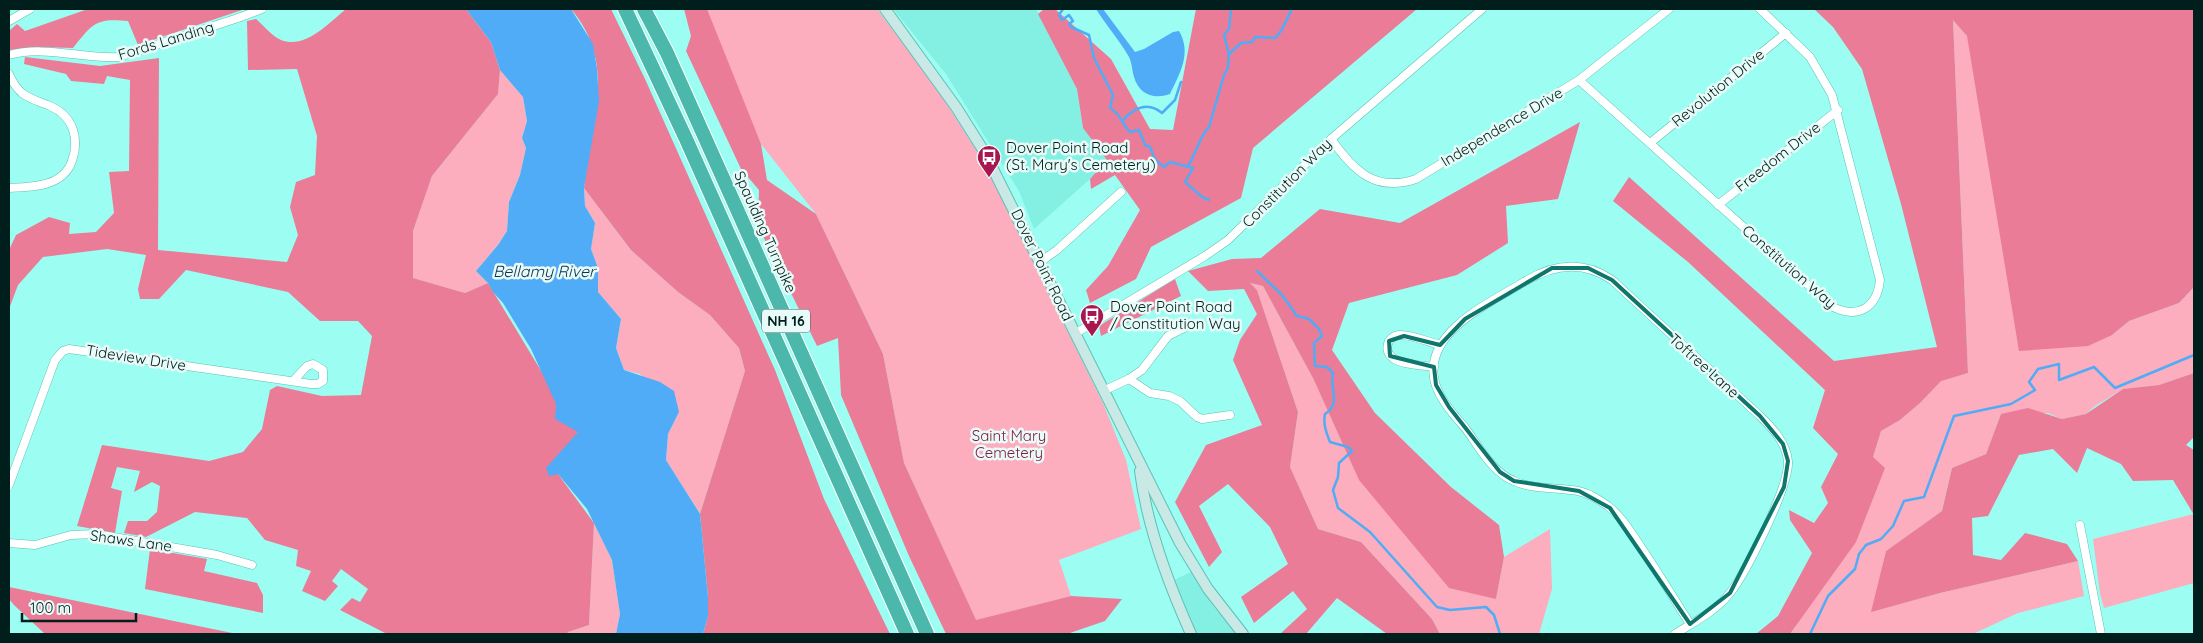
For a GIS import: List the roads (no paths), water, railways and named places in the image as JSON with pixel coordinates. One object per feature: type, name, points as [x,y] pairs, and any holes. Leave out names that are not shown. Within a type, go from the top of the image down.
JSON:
[{"type":"highway","name":"NH 16","points":[[625,9],[686,139],[907,634]]},
{"type":"highway","name":"Spaulding Turnpike","points":[[644,9],[667,52],[927,634]]},
{"type":"main road","name":"Dover Point Road","points":[[885,9],[971,130],[994,170],[1139,463],[1196,570],[1218,604],[1242,634]]},
{"type":"main road","points":[[1139,463],[1144,502],[1172,590],[1191,634]]},
{"type":"street","points":[[9,21],[30,9]]},
{"type":"street","name":"Fords Landing","points":[[9,55],[37,51],[106,58],[119,57],[262,9]]},
{"type":"street","name":"Constitution Way","points":[[1076,333],[1205,256],[1228,240],[1331,139],[1482,9]]},
{"type":"street","name":"Independence Drive","points":[[1331,139],[1350,165],[1369,178],[1388,184],[1406,182],[1428,172],[1579,80],[1669,9]]},
{"type":"street","name":"Constitution Way","points":[[1579,80],[1832,307],[1841,311],[1855,312],[1870,304],[1876,297],[1880,280],[1838,110],[1819,70],[1800,46],[1760,9]]},
{"type":"street","name":"Revolution Drive","points":[[1650,143],[1786,33]]},
{"type":"street","points":[[9,74],[16,87],[22,93],[66,116],[74,130],[76,144],[70,166],[60,177],[43,185],[9,188]]},
{"type":"street","name":"Freedom Drive","points":[[1718,205],[1838,110]]},
{"type":"street","points":[[1040,262],[1057,250],[1121,192]]},
{"type":"street","name":"Toftree Lane","points":[[1675,634],[1718,606],[1730,593],[1744,570],[1784,488],[1788,470],[1786,453],[1773,429],[1612,280],[1588,268],[1561,266],[1536,275],[1465,319],[1451,331],[1440,345],[1434,367],[1434,378],[1444,400],[1500,472],[1514,481],[1541,488],[1579,491],[1597,499],[1610,508],[1624,523],[1690,624]]},
{"type":"street","points":[[1104,390],[1129,379],[1142,370],[1168,336],[1192,324]]},
{"type":"street","points":[[1434,367],[1394,359],[1388,353],[1387,344],[1392,338],[1400,335],[1440,345]]},
{"type":"street","name":"Tideview Drive","points":[[9,485],[50,371],[59,355],[69,349],[293,380]]},
{"type":"street","points":[[1129,379],[1150,393],[1180,400],[1197,417],[1202,419],[1230,415]]},
{"type":"street","points":[[2080,525],[2101,634]]},
{"type":"street","name":"Shaws Lane","points":[[9,543],[35,546],[72,535],[96,534],[217,555],[252,564]]},
{"type":"water","name":"Bellamy River","points":[[466,9],[571,9],[593,44],[599,101],[584,188],[585,206],[595,223],[591,249],[598,268],[598,292],[621,319],[616,348],[624,370],[660,382],[674,391],[679,412],[668,434],[666,460],[700,514],[708,597],[708,616],[703,634],[616,634],[620,614],[612,560],[587,509],[558,474],[549,476],[546,468],[578,432],[555,419],[556,404],[531,349],[503,303],[476,271],[507,231],[509,202],[520,175],[526,148],[522,138],[527,121],[523,97],[500,70],[491,42]]},
{"type":"water","points":[[1096,9],[1103,9],[1135,52],[1144,49],[1173,32],[1179,31],[1183,39],[1185,55],[1181,71],[1170,94],[1152,96],[1139,88],[1129,57]]},
{"type":"waterway","points":[[1063,9],[1059,15],[1062,20],[1069,15],[1073,21],[1069,24],[1071,27],[1089,35],[1094,58],[1113,95],[1110,108],[1117,113],[1130,132],[1139,130],[1145,145],[1150,147],[1155,159],[1164,167],[1170,162],[1193,168],[1185,182],[1202,197],[1209,200]]},
{"type":"waterway","points":[[1229,54],[1224,35],[1229,29],[1231,9]]},
{"type":"waterway","points":[[1188,166],[1209,127],[1224,75],[1228,68],[1229,54],[1241,43],[1252,42],[1255,37],[1275,38],[1283,28],[1292,9]]},
{"type":"waterway","points":[[1123,120],[1136,109],[1146,107],[1152,107],[1162,113],[1175,100],[1181,82]]},
{"type":"waterway","points":[[1257,271],[1282,295],[1297,316],[1309,319],[1319,329],[1322,336],[1314,343],[1315,366],[1327,367],[1333,373],[1334,395],[1333,405],[1325,414],[1325,428],[1330,442],[1348,447],[1352,451],[1339,463],[1338,477],[1333,490],[1338,508],[1370,532],[1437,607],[1450,610],[1486,607],[1494,615],[1500,634]]},
{"type":"waterway","points":[[1810,634],[1828,596],[1855,569],[1859,554],[1866,545],[1881,539],[1893,526],[1904,501],[1924,497],[1954,416],[2011,404],[2035,390],[2029,382],[2038,369],[2059,364],[2059,380],[2094,367],[2115,388],[2194,355]]},
{"type":"place","name":"Dover Point Road (St. Mary's Cemetery)","points":[[989,178]]},
{"type":"place","name":"Dover Point Road / Constitution Way","points":[[1092,337]]},
{"type":"park label","name":"Saint Mary Cemetery","points":[[1009,444]]}]
